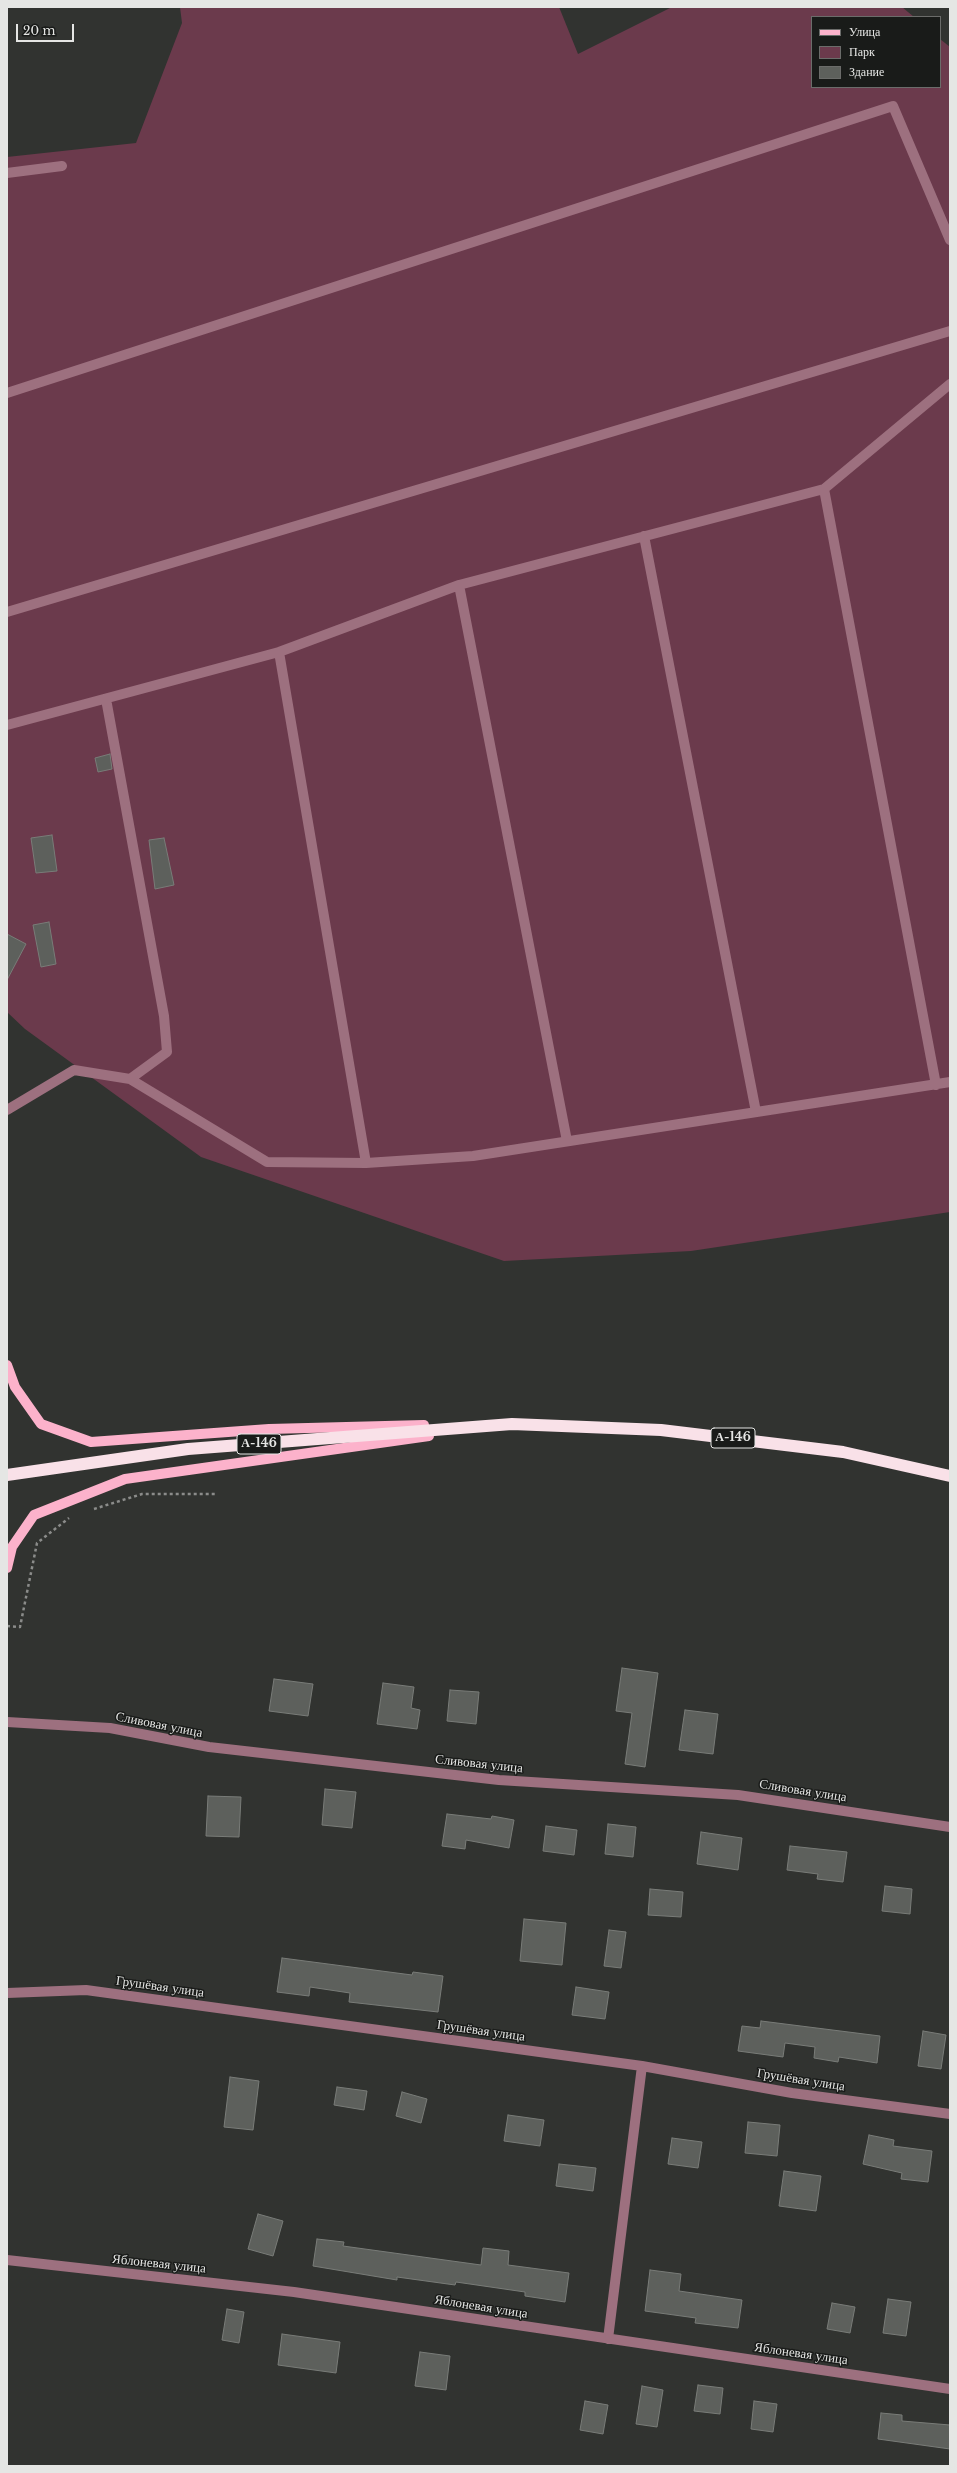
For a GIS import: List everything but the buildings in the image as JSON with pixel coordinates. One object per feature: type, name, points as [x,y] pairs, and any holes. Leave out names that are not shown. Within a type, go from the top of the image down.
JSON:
[{"type":"highway","name":"А-146","points":[[7,1475],[188,1449],[512,1424],[661,1430],[843,1452],[950,1476]]},
{"type":"main road","points":[[7,1364],[15,1387],[41,1424],[91,1442],[269,1429],[512,1424]]},
{"type":"main road","points":[[7,1568],[12,1547],[34,1515],[125,1479],[512,1424]]},
{"type":"street","points":[[7,393],[893,106],[950,240]]},
{"type":"street","points":[[7,173],[62,166]]},
{"type":"street","points":[[7,612],[950,331]]},
{"type":"street","points":[[7,725],[279,652],[459,585],[824,489],[950,384]]},
{"type":"street","points":[[824,489],[936,1085]]},
{"type":"street","points":[[644,536],[756,1112]]},
{"type":"street","points":[[459,585],[567,1141]]},
{"type":"street","points":[[279,652],[366,1163]]},
{"type":"street","points":[[106,699],[165,1023],[167,1052],[130,1079]]},
{"type":"street","points":[[7,1110],[74,1070],[130,1079],[267,1162],[366,1163],[473,1156],[950,1082]]},
{"type":"street","name":"Сливовая улица","points":[[7,1722],[110,1728],[209,1747],[499,1780],[738,1795],[950,1827]]},
{"type":"street","name":"Грушёвая улица","points":[[7,1993],[86,1990],[642,2066],[792,2093],[950,2114]]},
{"type":"street","points":[[608,2340],[642,2066]]},
{"type":"street","name":"Яблоневая улица","points":[[7,2260],[294,2292],[608,2340],[950,2389]]},
{"type":"path","points":[[86,1511],[142,1494],[215,1494]]},
{"type":"path","points":[[7,1626],[20,1627],[37,1543],[72,1516]]},
{"type":"green space","points":[[180,7],[559,7],[578,54],[672,7],[902,7],[913,16],[811,16],[811,88],[941,88],[941,40],[950,47],[950,1212],[691,1251],[504,1261],[201,1157],[25,1029],[7,1012],[7,157],[136,143],[182,23]]}]
